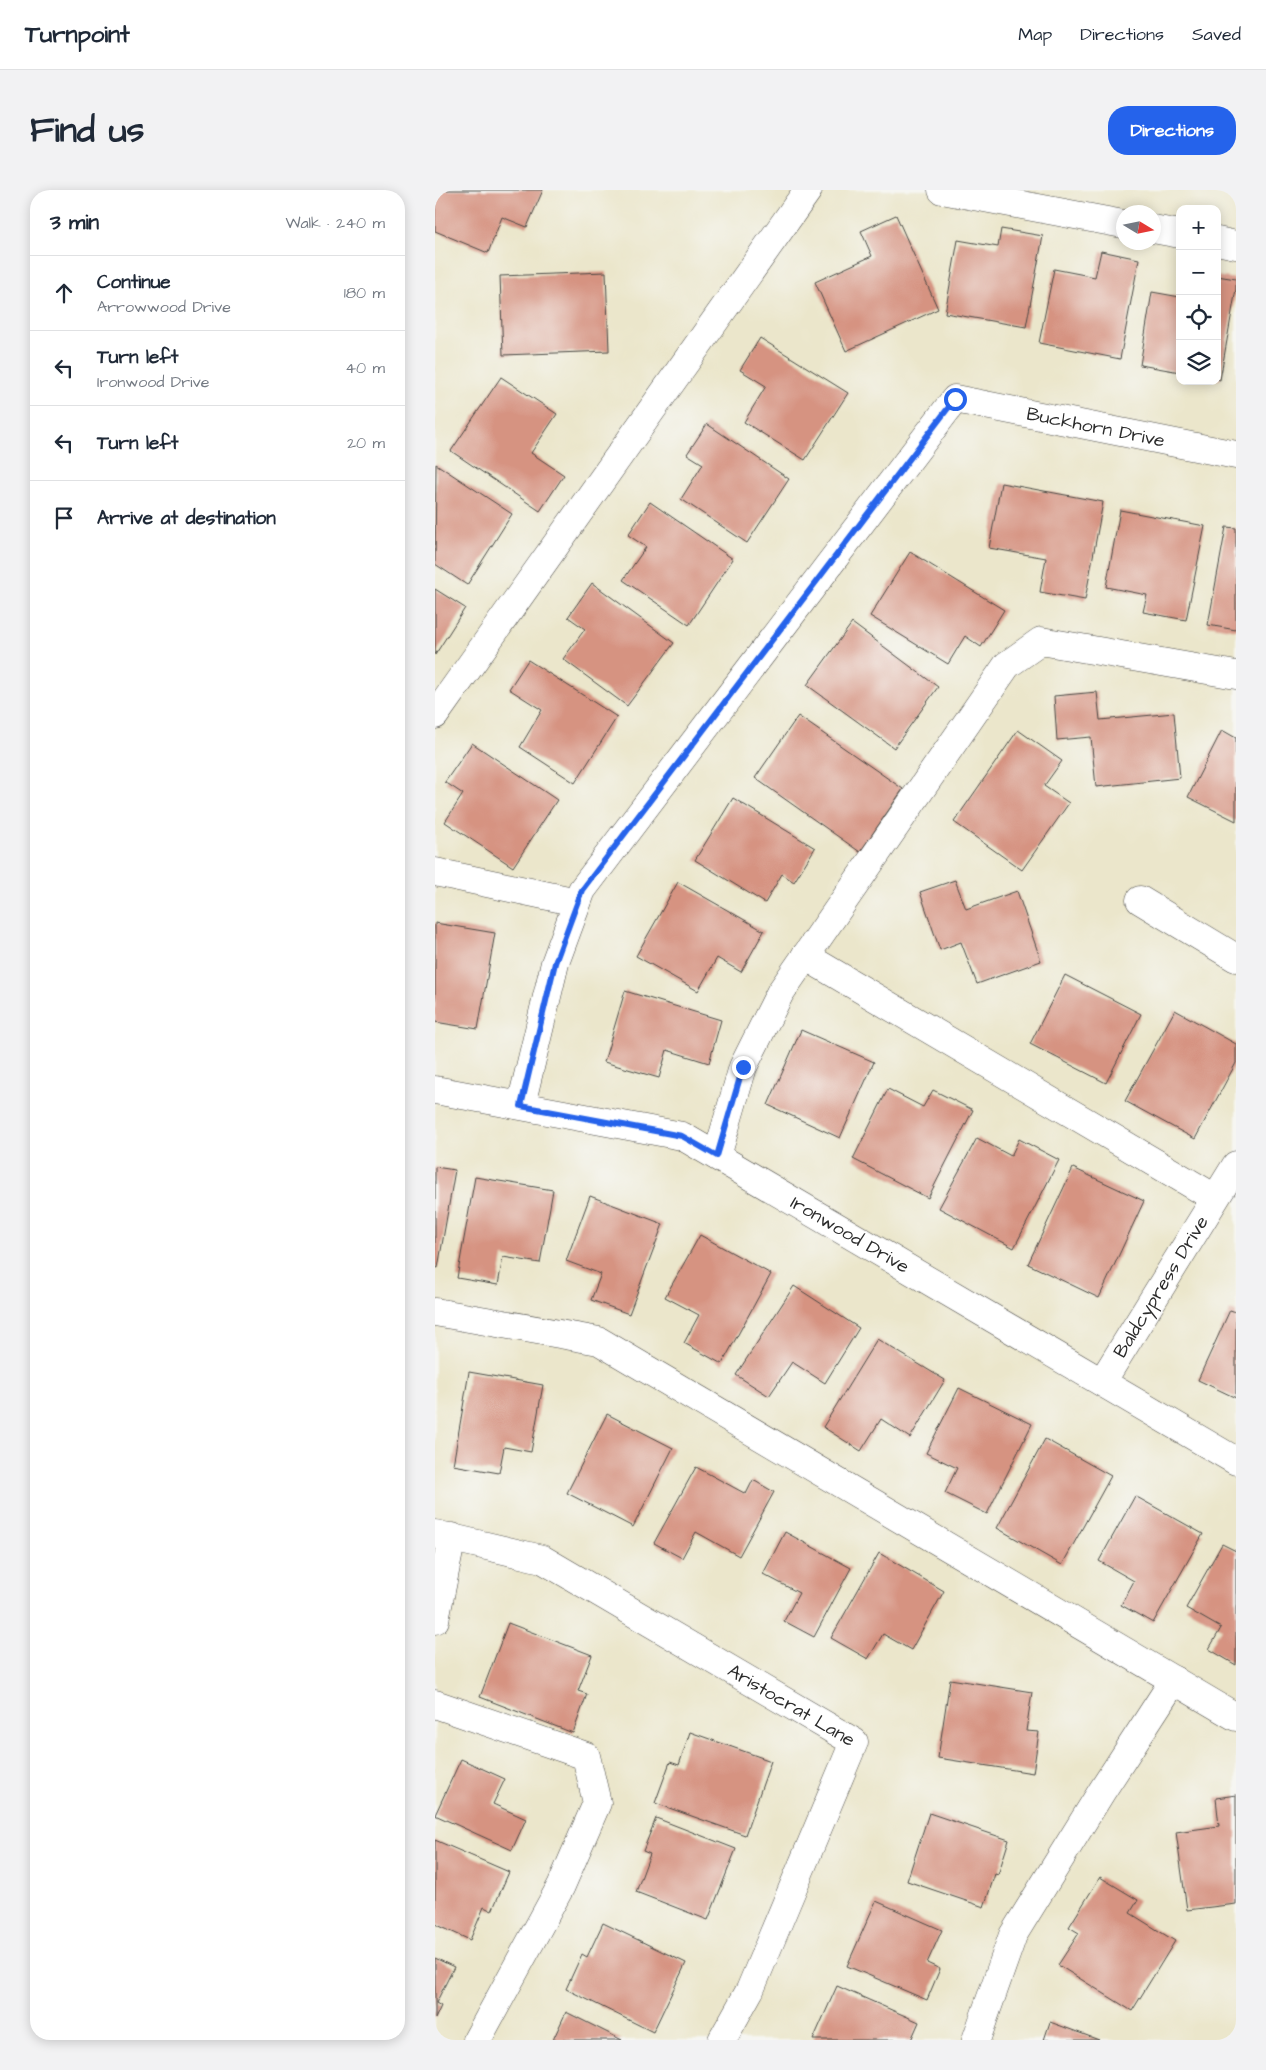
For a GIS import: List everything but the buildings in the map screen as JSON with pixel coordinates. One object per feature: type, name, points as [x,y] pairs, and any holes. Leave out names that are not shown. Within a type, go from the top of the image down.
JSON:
[{"type":"street","points":[[435,715],[808,190]]},
{"type":"street","points":[[942,190],[1116,223]]},
{"type":"street","points":[[1161,231],[1176,233]]},
{"type":"street","points":[[1221,242],[1236,245]]},
{"type":"street","name":"Buckhorn Drive","points":[[577,902],[582,890],[955,399],[1236,455]]},
{"type":"street","points":[[717,1156],[743,1067],[780,993],[1007,665],[1041,641],[1236,675]]},
{"type":"street","points":[[435,872],[577,902],[555,963],[521,1106]]},
{"type":"street","points":[[1140,900],[1236,958]]},
{"type":"street","points":[[805,956],[1215,1198]]},
{"type":"street","name":"Ironwood Drive","points":[[435,1090],[682,1136],[1236,1461]]},
{"type":"street","name":"Baldcypress Drive","points":[[1102,1382],[1236,1165]]},
{"type":"street","points":[[435,1312],[599,1341],[1236,1717]]},
{"type":"street","points":[[435,1620],[443,1535]]},
{"type":"street","name":"Aristocrat Lane","points":[[443,1535],[542,1560],[854,1742],[749,1990],[722,2040]]},
{"type":"street","points":[[976,2040],[1013,1935],[1101,1790],[1174,1680]]},
{"type":"street","points":[[435,1704],[586,1756],[597,1803],[561,1886],[477,2040]]},
{"type":"route","points":[[743,1067],[717,1156],[682,1136],[521,1106],[555,963],[582,890],[955,399]]}]
